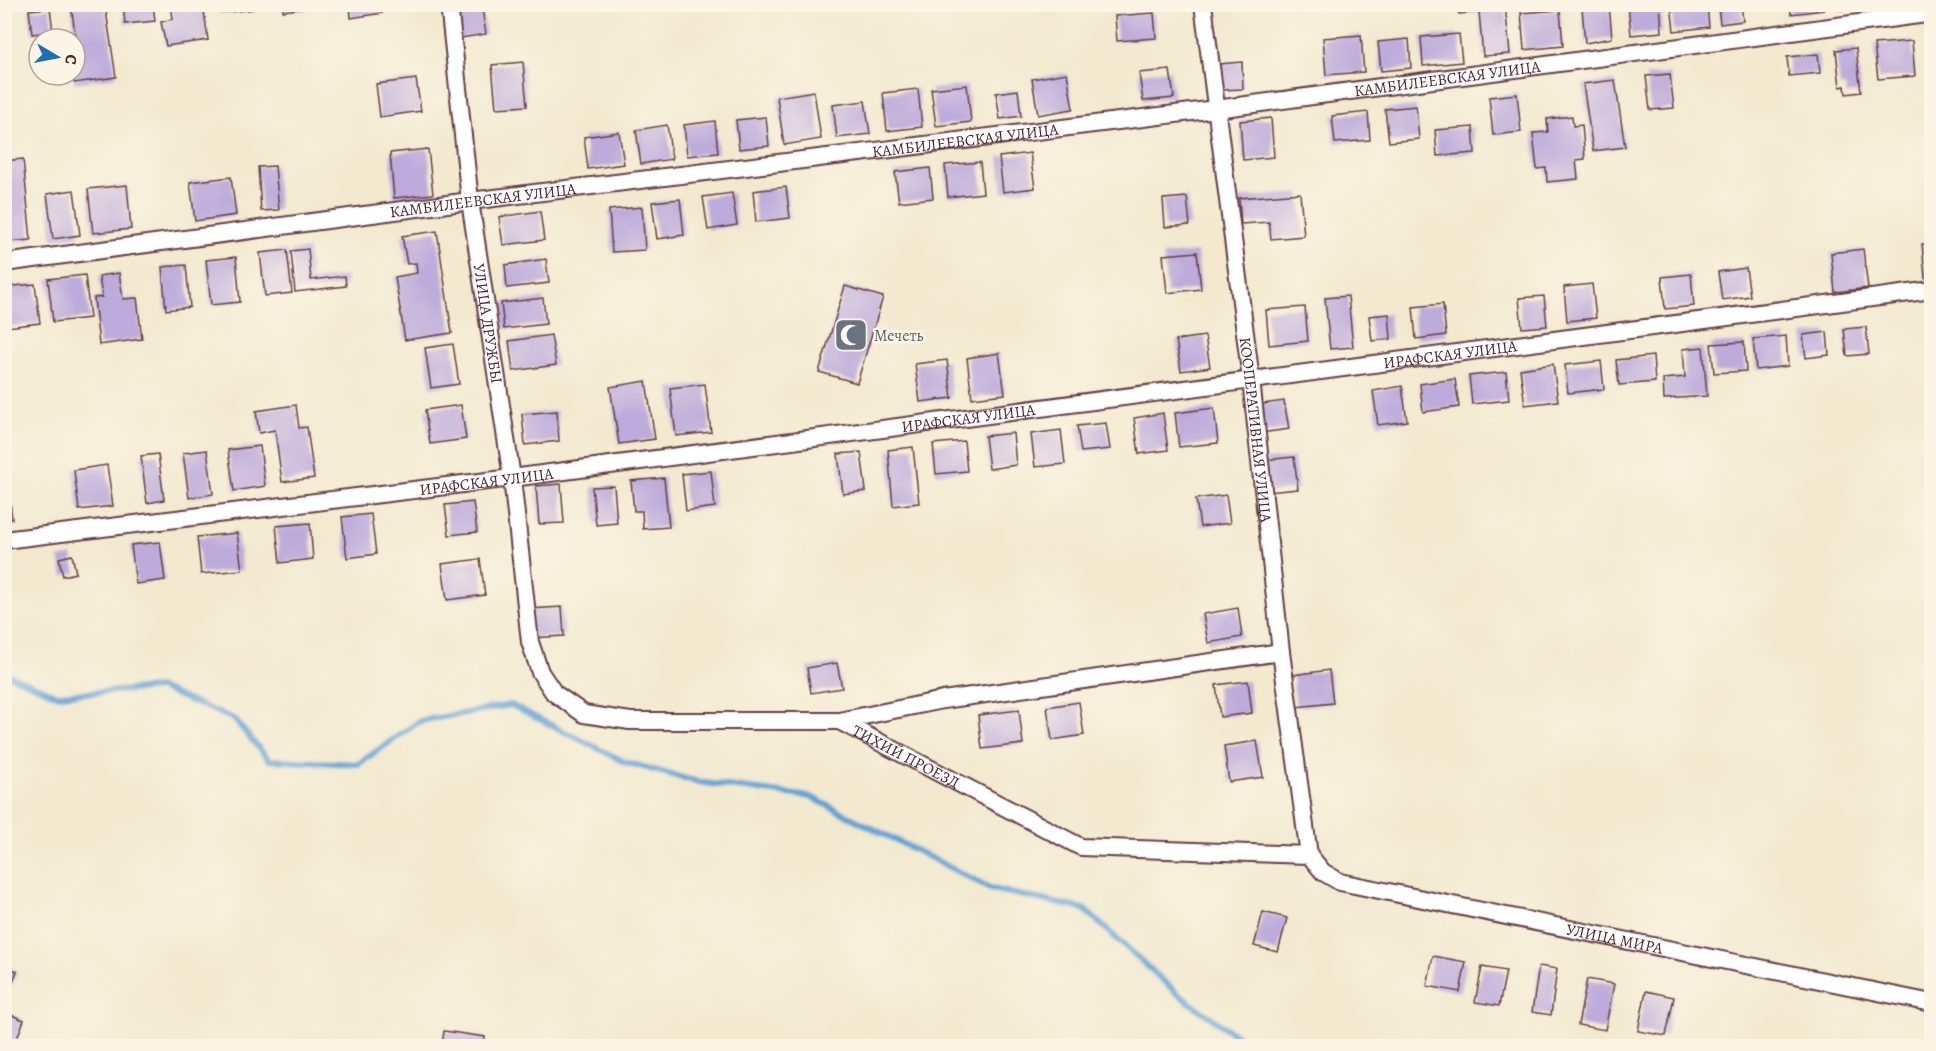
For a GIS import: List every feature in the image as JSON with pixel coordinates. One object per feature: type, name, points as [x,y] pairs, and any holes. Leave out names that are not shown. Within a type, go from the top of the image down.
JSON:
[{"type":"street","name":"УЛИЦА ДРУЖБЫ","points":[[449,4],[470,201],[512,478],[530,642]]},
{"type":"street","name":"КООПЕРАТИВНАЯ УЛИЦА","points":[[1203,4],[1251,380],[1281,652],[1309,855]]},
{"type":"street","name":"КАМБИЛЕЕВСКАЯ УЛИЦА","points":[[4,263],[470,201],[1216,109],[1926,14]]},
{"type":"street","name":"ИРАФСКАЯ УЛИЦА","points":[[4,540],[512,478],[1932,290]]},
{"type":"street","name":"ТИХИЙ ПРОЕЗД","points":[[530,642],[540,672],[554,693],[584,714],[630,721],[839,721],[1081,847],[1309,855]]},
{"type":"street","points":[[839,721],[943,700],[1281,652]]},
{"type":"street","name":"УЛИЦА МИРА","points":[[1309,855],[1323,872],[1340,882],[1932,1002]]},
{"type":"building","points":[[71,4],[105,4],[116,77],[87,81],[87,27],[74,27]]},
{"type":"building","points":[[123,4],[153,4],[155,21],[125,24]]},
{"type":"building","points":[[171,4],[203,4],[208,40],[166,46],[161,22],[173,19]]},
{"type":"building","points":[[220,4],[254,4],[254,9],[221,13]]},
{"type":"building","points":[[283,4],[306,4],[306,8],[283,11]]},
{"type":"building","points":[[350,4],[381,4],[382,13],[351,18]]},
{"type":"building","points":[[452,4],[481,4],[481,6],[453,10]]},
{"type":"building","points":[[1458,4],[1505,4],[1510,54],[1483,56],[1479,12],[1459,14]]},
{"type":"building","points":[[1628,4],[1660,4],[1662,32],[1631,35]]},
{"type":"building","points":[[1671,4],[1707,4],[1709,27],[1674,31]]},
{"type":"building","points":[[1718,4],[1741,4],[1743,21],[1720,24]]},
{"type":"building","points":[[1790,4],[1823,4],[1824,10],[1791,14]]},
{"type":"building","points":[[1839,4],[1871,4],[1871,6],[1840,10]]},
{"type":"building","points":[[1609,5],[1612,38],[1585,43],[1582,7]]},
{"type":"building","points":[[50,8],[52,27],[31,27],[29,10]]},
{"type":"building","points":[[482,8],[486,34],[455,39],[451,13]]},
{"type":"building","points":[[1560,10],[1563,46],[1524,50],[1521,13]]},
{"type":"building","points":[[1154,13],[1156,38],[1117,41],[1115,16]]},
{"type":"building","points":[[1459,34],[1462,62],[1423,66],[1421,37]]},
{"type":"building","points":[[1361,35],[1364,72],[1326,75],[1323,38]]},
{"type":"building","points":[[1409,39],[1411,68],[1381,71],[1378,42]]},
{"type":"building","points":[[1912,41],[1915,76],[1878,79],[1874,44]]},
{"type":"building","points":[[1856,48],[1861,92],[1846,94],[1845,86],[1840,87],[1836,50]]},
{"type":"building","points":[[1818,54],[1820,73],[1789,76],[1787,57]]},
{"type":"building","points":[[523,62],[527,106],[496,108],[492,65]]},
{"type":"building","points":[[1242,62],[1243,89],[1221,90],[1219,64]]},
{"type":"building","points":[[1170,70],[1174,98],[1143,101],[1139,73]]},
{"type":"building","points":[[1067,73],[1073,109],[1038,115],[1032,79]]},
{"type":"building","points":[[1670,74],[1674,108],[1650,110],[1646,76]]},
{"type":"building","points":[[416,79],[421,111],[380,117],[376,84]]},
{"type":"building","points":[[1615,80],[1625,147],[1593,151],[1583,84]]},
{"type":"building","points":[[967,85],[971,122],[936,126],[931,89]]},
{"type":"building","points":[[918,89],[922,127],[887,131],[883,93]]},
{"type":"building","points":[[1018,90],[1021,116],[1000,119],[996,93]]},
{"type":"building","points":[[814,91],[821,139],[784,145],[777,97]]},
{"type":"building","points":[[1517,94],[1521,132],[1493,135],[1489,97]]},
{"type":"building","points":[[865,101],[870,134],[837,138],[833,105]]},
{"type":"building","points":[[1416,106],[1419,139],[1389,142],[1385,109]]},
{"type":"building","points":[[1368,112],[1370,140],[1335,143],[1332,116]]},
{"type":"building","points":[[1572,116],[1573,126],[1582,125],[1585,159],[1576,160],[1578,179],[1547,182],[1546,168],[1537,169],[1533,133],[1548,132],[1547,119]]},
{"type":"building","points":[[766,117],[769,146],[739,149],[736,120]]},
{"type":"building","points":[[1271,118],[1274,157],[1243,160],[1240,121]]},
{"type":"building","points":[[715,121],[718,153],[687,156],[684,125]]},
{"type":"building","points":[[667,125],[672,159],[641,164],[636,130]]},
{"type":"building","points":[[1473,127],[1475,153],[1437,156],[1435,130]]},
{"type":"building","points":[[619,132],[624,164],[588,169],[584,137]]},
{"type":"building","points":[[428,149],[433,194],[394,198],[390,153]]},
{"type":"building","points":[[1030,153],[1035,188],[1003,192],[999,157]]},
{"type":"building","points":[[23,159],[31,240],[5,242],[4,161]]},
{"type":"building","points":[[980,162],[983,193],[948,197],[945,165]]},
{"type":"building","points":[[275,166],[279,210],[261,211],[258,167]]},
{"type":"building","points":[[930,168],[933,198],[899,202],[895,172]]},
{"type":"building","points":[[231,177],[236,215],[195,221],[190,182]]},
{"type":"building","points":[[127,185],[131,229],[93,233],[88,189]]},
{"type":"building","points":[[786,187],[790,218],[756,222],[753,191]]},
{"type":"building","points":[[74,190],[80,235],[53,239],[47,194]]},
{"type":"building","points":[[732,193],[737,225],[708,230],[703,197]]},
{"type":"building","points":[[1300,193],[1304,236],[1271,239],[1269,222],[1241,224],[1239,198]]},
{"type":"building","points":[[1187,197],[1190,225],[1165,227],[1163,199]]},
{"type":"building","points":[[680,199],[684,235],[657,239],[652,202]]},
{"type":"building","points":[[642,207],[645,250],[612,252],[609,210]]},
{"type":"building","points":[[540,211],[544,240],[503,245],[499,217]]},
{"type":"building","points":[[437,231],[452,333],[405,340],[395,277],[417,273],[416,263],[407,264],[402,236]]},
{"type":"building","points":[[1932,243],[1932,277],[1925,278],[1922,244]]},
{"type":"building","points":[[308,249],[311,280],[345,276],[346,286],[295,292],[291,251]]},
{"type":"building","points":[[1863,249],[1868,288],[1835,292],[1831,253]]},
{"type":"building","points":[[287,250],[292,293],[265,296],[260,253]]},
{"type":"building","points":[[1197,252],[1201,289],[1167,293],[1163,255]]},
{"type":"building","points":[[236,257],[240,302],[211,305],[206,260]]},
{"type":"building","points":[[546,259],[549,283],[507,288],[505,265]]},
{"type":"building","points":[[186,265],[190,307],[166,310],[162,267]]},
{"type":"building","points":[[1746,268],[1750,296],[1722,300],[1718,272]]},
{"type":"building","points":[[119,273],[123,299],[137,298],[142,339],[99,345],[94,298],[102,297],[99,276]]},
{"type":"building","points":[[1691,274],[1694,306],[1665,309],[1662,277]]},
{"type":"building","points":[[85,275],[90,318],[53,322],[48,279]]},
{"type":"building","points":[[35,284],[40,323],[7,327],[4,287]]},
{"type":"building","points":[[1592,284],[1596,318],[1567,321],[1564,287]]},
{"type":"building","name":"Мечеть","points":[[845,286],[883,297],[857,383],[819,372]]},
{"type":"building","points":[[1348,296],[1353,347],[1330,349],[1325,298]]},
{"type":"building","points":[[1544,296],[1547,326],[1522,328],[1519,298]]},
{"type":"building","points":[[543,298],[546,324],[504,329],[501,303]]},
{"type":"building","points":[[1443,304],[1446,335],[1416,339],[1413,307]]},
{"type":"building","points":[[1305,307],[1308,341],[1269,345],[1266,310]]},
{"type":"building","points":[[1389,314],[1391,339],[1372,341],[1369,316]]},
{"type":"building","points":[[1866,327],[1869,354],[1847,356],[1844,329]]},
{"type":"building","points":[[1827,332],[1829,355],[1806,358],[1803,335]]},
{"type":"building","points":[[551,335],[556,365],[513,371],[509,341]]},
{"type":"building","points":[[1205,336],[1210,367],[1181,371],[1176,340]]},
{"type":"building","points":[[1786,336],[1788,366],[1756,370],[1753,339]]},
{"type":"building","points":[[1744,342],[1746,371],[1714,373],[1711,344]]},
{"type":"building","points":[[453,344],[459,384],[431,388],[425,348]]},
{"type":"building","points":[[1703,347],[1707,396],[1664,399],[1663,379],[1685,377],[1683,349]]},
{"type":"building","points":[[999,353],[1005,394],[972,398],[967,358]]},
{"type":"building","points":[[1653,356],[1655,382],[1619,385],[1616,360]]},
{"type":"building","points":[[947,360],[952,398],[920,402],[915,364]]},
{"type":"building","points":[[1601,361],[1604,389],[1568,393],[1565,365]]},
{"type":"building","points":[[1553,364],[1558,401],[1525,405],[1520,369]]},
{"type":"building","points":[[1506,372],[1509,400],[1472,404],[1469,376]]},
{"type":"building","points":[[1455,379],[1459,407],[1423,412],[1420,384]]},
{"type":"building","points":[[646,381],[655,439],[619,444],[610,387]]},
{"type":"building","points":[[705,384],[711,432],[676,436],[670,388]]},
{"type":"building","points":[[1402,386],[1407,421],[1378,425],[1373,391]]},
{"type":"building","points":[[1284,401],[1289,429],[1261,433],[1256,405]]},
{"type":"building","points":[[296,405],[299,428],[307,427],[314,478],[282,482],[275,430],[259,433],[256,411]]},
{"type":"building","points":[[461,405],[466,439],[430,444],[425,410]]},
{"type":"building","points":[[1214,408],[1218,443],[1179,447],[1175,413]]},
{"type":"building","points":[[557,411],[559,441],[525,445],[522,414]]},
{"type":"building","points":[[1163,413],[1168,450],[1139,454],[1134,418]]},
{"type":"building","points":[[1106,423],[1110,449],[1081,452],[1077,426]]},
{"type":"building","points":[[1061,430],[1065,464],[1035,467],[1031,434]]},
{"type":"building","points":[[1013,433],[1016,465],[989,469],[985,436]]},
{"type":"building","points":[[964,441],[967,471],[936,474],[933,444]]},
{"type":"building","points":[[260,446],[265,486],[234,491],[228,450]]},
{"type":"building","points":[[913,447],[919,503],[893,506],[888,450]]},
{"type":"building","points":[[207,450],[213,494],[189,498],[183,453]]},
{"type":"building","points":[[861,452],[866,491],[843,494],[838,454]]},
{"type":"building","points":[[158,454],[164,500],[147,503],[141,456]]},
{"type":"building","points":[[1294,457],[1298,489],[1268,492],[1264,460]]},
{"type":"building","points":[[107,465],[113,506],[79,510],[74,470]]},
{"type":"building","points":[[711,471],[715,507],[686,511],[682,474]]},
{"type":"building","points":[[664,478],[669,527],[643,529],[642,511],[634,511],[631,481]]},
{"type":"building","points":[[4,483],[8,483],[12,519],[4,520]]},
{"type":"building","points":[[561,484],[564,523],[539,524],[536,486]]},
{"type":"building","points":[[614,486],[617,523],[596,525],[592,487]]},
{"type":"building","points":[[1226,495],[1230,523],[1200,527],[1196,499]]},
{"type":"building","points":[[473,502],[477,532],[449,535],[445,505]]},
{"type":"building","points":[[371,514],[376,554],[347,558],[342,517]]},
{"type":"building","points":[[310,523],[313,559],[280,563],[276,526]]},
{"type":"building","points":[[237,533],[242,570],[201,574],[197,537]]},
{"type":"building","points":[[160,542],[165,580],[136,584],[131,545]]},
{"type":"building","points":[[72,555],[76,573],[63,576],[59,558]]},
{"type":"building","points":[[480,559],[485,595],[447,600],[442,564]]},
{"type":"building","points":[[562,607],[564,636],[531,638],[529,609]]},
{"type":"building","points":[[1238,608],[1242,637],[1208,643],[1203,614]]},
{"type":"building","points":[[837,663],[842,688],[811,693],[807,668]]},
{"type":"building","points":[[1329,670],[1333,703],[1296,707],[1293,675]]},
{"type":"building","points":[[1248,681],[1252,713],[1220,717],[1216,685]]},
{"type":"building","points":[[1079,702],[1084,735],[1052,740],[1047,707]]},
{"type":"building","points":[[1019,710],[1023,744],[982,749],[978,715]]},
{"type":"building","points":[[1257,741],[1263,777],[1229,782],[1224,746]]},
{"type":"building","points":[[1263,912],[1287,918],[1278,952],[1254,946]]},
{"type":"building","points":[[1433,956],[1466,962],[1460,992],[1427,986]]},
{"type":"building","points":[[4,966],[17,971],[5,1002],[4,1002]]},
{"type":"building","points":[[1539,966],[1557,969],[1551,1015],[1532,1012]]},
{"type":"building","points":[[1482,967],[1506,971],[1499,1006],[1475,1002]]},
{"type":"building","points":[[1587,979],[1614,984],[1605,1030],[1578,1025]]},
{"type":"building","points":[[1646,991],[1674,997],[1666,1036],[1638,1031]]},
{"type":"building","points":[[4,1012],[24,1020],[14,1046],[4,1046]]},
{"type":"building","points":[[444,1031],[485,1037],[484,1046],[442,1046]]},
{"type":"building","points":[[36,1040],[51,1046],[33,1046]]},
{"type":"waterway","points":[[4,673],[57,695],[159,688],[234,719],[269,760],[358,764],[420,721],[511,705],[625,762],[698,782],[811,797],[992,889],[1084,909],[1179,995],[1251,1046]]},
{"type":"place","name":"Мечеть","points":[[851,335]]}]
